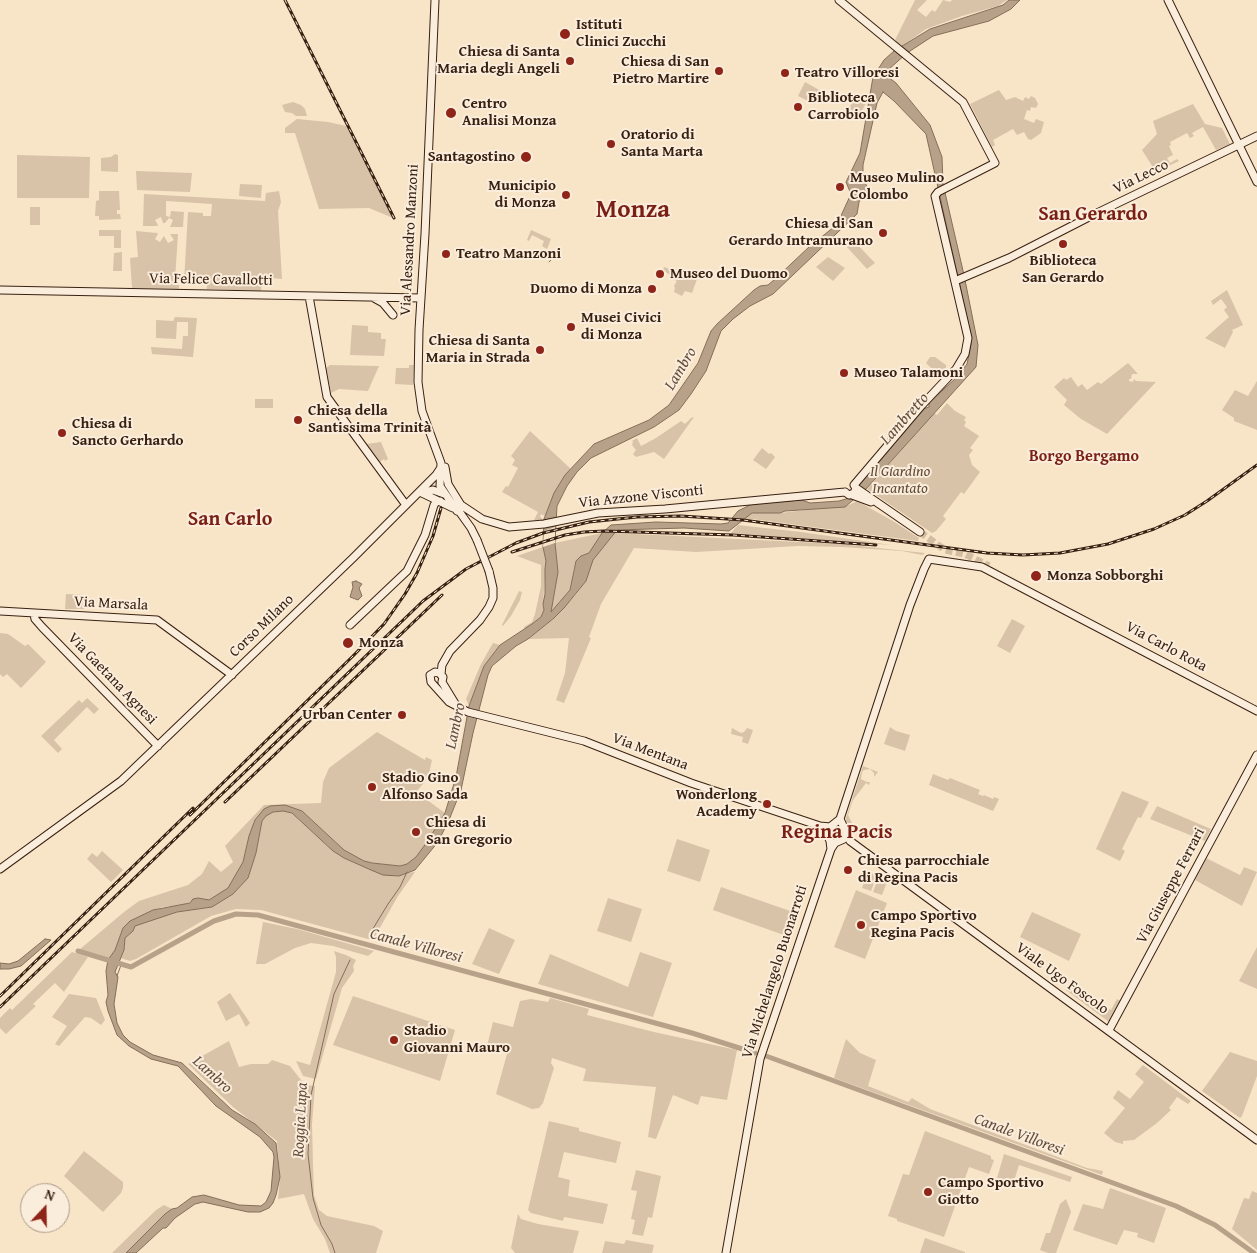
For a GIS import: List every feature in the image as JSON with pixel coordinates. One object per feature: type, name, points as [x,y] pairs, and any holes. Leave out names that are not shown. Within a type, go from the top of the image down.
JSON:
[{"type":"street","name":"Via Alessandro Manzoni","points":[[435,0],[418,356],[422,411],[440,458],[443,479]]},
{"type":"street","points":[[839,0],[963,102],[995,164],[939,192],[935,197],[959,280],[968,342],[965,354],[956,369],[922,405],[852,492]]},
{"type":"street","points":[[1168,0],[1257,182]]},
{"type":"street","name":"Via Lecco","points":[[959,280],[1257,136]]},
{"type":"street","name":"Via Felice Cavallotti","points":[[0,290],[421,298]]},
{"type":"street","points":[[309,296],[328,399],[406,505]]},
{"type":"street","points":[[371,297],[383,303],[393,314]]},
{"type":"street","points":[[440,458],[444,464],[443,479],[440,486],[453,500],[477,540],[490,571],[493,588],[493,598],[480,620],[438,662],[437,673],[430,678],[432,684],[438,685],[442,682]]},
{"type":"street","points":[[424,490],[442,466]]},
{"type":"street","points":[[424,490],[434,478],[443,479]]},
{"type":"street","points":[[424,490],[438,490],[453,500]]},
{"type":"street","name":"Via Azzone Visconti","points":[[424,490],[437,503],[453,500],[482,519],[503,526],[515,527],[544,524],[598,514],[665,510],[852,492]]},
{"type":"street","name":"Corso Milano","points":[[0,869],[127,776],[406,505],[424,490]]},
{"type":"street","points":[[852,492],[865,494],[920,532]]},
{"type":"street","points":[[852,492],[876,503]]},
{"type":"street","points":[[350,625],[403,577],[410,568],[437,503]]},
{"type":"street","name":"Via Michelangelo Buonarroti","points":[[726,1253],[761,1055],[838,833],[910,605],[930,560]]},
{"type":"street","name":"Via Carlo Rota","points":[[930,560],[979,566],[1257,711]]},
{"type":"street","name":"Via Carlo Rota","points":[[989,566],[1044,595],[1062,608]]},
{"type":"street","name":"Via Marsala","points":[[0,611],[156,620],[232,675]]},
{"type":"street","name":"Via Gaetana Agnesi","points":[[34,614],[37,623],[158,746]]},
{"type":"street","name":"Via Gaetana Agnesi","points":[[45,614],[43,626],[47,632]]},
{"type":"street","points":[[437,673],[443,678],[442,682],[456,705]]},
{"type":"street","name":"Via Mentana","points":[[432,684],[449,702],[468,712],[584,741],[691,783],[838,833]]},
{"type":"street","name":"Via Giuseppe Ferrari","points":[[1109,1030],[1257,755]]},
{"type":"street","name":"Viale Ugo Foscolo","points":[[838,833],[1257,1140]]},
{"type":"green space","points":[[915,0],[927,0],[917,10],[926,17],[932,10],[935,12],[943,0],[950,2],[952,0],[1007,0],[998,6],[926,29],[901,47],[895,40]]},
{"type":"green space","points":[[805,82],[821,91],[814,104],[798,96]]},
{"type":"green space","points":[[999,90],[1006,100],[1015,97],[1023,101],[1025,97],[1029,99],[1031,96],[1035,98],[1038,104],[1036,108],[1031,107],[1030,111],[1027,110],[1024,119],[1034,123],[1036,119],[1044,122],[1041,133],[1031,140],[1028,139],[1024,132],[1017,135],[1013,129],[993,140],[995,145],[992,147],[970,104]]},
{"type":"green space","points":[[855,98],[866,103],[857,120],[846,114]]},
{"type":"green space","points":[[293,102],[305,109],[307,116],[296,116],[285,112],[282,105]]},
{"type":"green space","points":[[1193,104],[1205,124],[1222,128],[1230,144],[1216,150],[1203,127],[1192,133],[1194,136],[1190,138],[1187,133],[1170,142],[1171,145],[1169,146],[1173,155],[1167,158],[1170,163],[1177,159],[1179,161],[1156,172],[1142,150],[1157,134],[1153,121]]},
{"type":"green space","points":[[297,119],[346,126],[393,218],[369,208],[319,209],[295,133],[285,133],[285,128]]},
{"type":"green space","points":[[115,154],[118,155],[118,172],[101,171],[101,158],[111,157]]},
{"type":"green space","points":[[17,155],[90,157],[89,198],[17,198]]},
{"type":"green space","points":[[136,171],[192,173],[190,192],[137,190]]},
{"type":"green space","points":[[240,184],[262,185],[261,198],[239,196]]},
{"type":"green space","points":[[99,191],[119,191],[120,210],[117,210],[117,214],[120,214],[121,219],[99,220],[99,216],[95,216]]},
{"type":"green space","points":[[279,191],[281,202],[278,211],[282,279],[262,277],[261,291],[207,289],[207,283],[184,282],[188,212],[203,213],[203,216],[211,216],[212,204],[166,201],[166,216],[170,217],[171,211],[184,212],[183,227],[170,227],[173,220],[169,218],[163,223],[161,217],[155,220],[157,226],[143,226],[144,194],[265,201],[266,193]]},
{"type":"green space","points":[[30,207],[40,207],[40,225],[30,225]]},
{"type":"green space","points":[[99,230],[121,230],[121,248],[114,248],[114,236],[99,236]]},
{"type":"green space","points":[[531,230],[551,239],[547,249],[542,246],[544,241],[532,235],[529,241],[527,240]]},
{"type":"green space","points":[[136,231],[157,233],[155,239],[160,242],[164,236],[168,243],[174,240],[170,234],[178,234],[175,280],[179,281],[179,289],[132,288],[130,258],[138,257]]},
{"type":"green space","points":[[851,238],[875,263],[867,269],[846,246]]},
{"type":"green space","points":[[122,252],[122,271],[113,271],[114,253]]},
{"type":"green space","points":[[828,257],[845,268],[833,281],[816,267]]},
{"type":"green space","points":[[664,267],[697,279],[692,293],[685,291],[682,296],[674,292],[674,286],[677,281],[669,278],[670,275],[663,270]]},
{"type":"green space","points":[[1227,290],[1243,325],[1232,330],[1233,332],[1225,348],[1205,338],[1229,317],[1224,310],[1227,307],[1221,299],[1213,305],[1211,301]]},
{"type":"green space","points":[[175,317],[197,318],[193,357],[152,354],[151,347],[182,349],[183,336],[188,336],[188,322],[177,322],[176,339],[156,338],[156,320],[173,321]]},
{"type":"green space","points":[[352,325],[368,326],[368,332],[381,333],[381,339],[386,339],[384,356],[350,355]]},
{"type":"green space","points":[[930,357],[935,357],[946,365],[946,370],[941,375],[926,363]]},
{"type":"green space","points":[[1128,363],[1138,374],[1132,374],[1129,381],[1133,382],[1134,379],[1136,381],[1156,382],[1107,434],[1081,419],[1064,405],[1067,400],[1054,387],[1064,378],[1066,380],[1071,377],[1078,387],[1082,384],[1087,390],[1098,382],[1101,384]]},
{"type":"green space","points":[[330,365],[379,366],[368,391],[339,389],[331,393],[326,368]]},
{"type":"green space","points":[[409,365],[414,365],[413,385],[395,384],[396,368],[409,368]]},
{"type":"green space","points":[[1257,381],[1257,430],[1234,421],[1234,418],[1222,410],[1235,390],[1248,396]]},
{"type":"green space","points":[[255,399],[273,399],[273,408],[255,408]]},
{"type":"green space","name":"Il Giardino Incantato","points":[[947,403],[955,411],[966,417],[964,426],[979,436],[970,448],[973,450],[969,455],[972,465],[980,472],[964,494],[961,492],[943,516],[946,519],[932,533],[867,489],[934,413],[937,415]]},
{"type":"green space","points":[[694,417],[664,459],[654,452],[636,457],[633,454],[636,450],[632,445],[632,441],[637,438],[641,446],[681,421],[685,424]]},
{"type":"green space","points":[[530,431],[571,469],[565,475],[545,516],[541,514],[540,517],[544,520],[534,520],[538,512],[502,492],[506,486],[508,487],[518,468],[512,465],[515,460],[511,456]]},
{"type":"green space","points":[[381,442],[388,459],[380,462],[366,444]]},
{"type":"green space","points":[[762,448],[775,457],[766,469],[753,460]]},
{"type":"green space","points":[[857,501],[919,538],[918,541],[744,519],[747,515],[757,512],[780,513],[849,505]]},
{"type":"green space","points":[[738,525],[801,532],[891,545],[731,533]]},
{"type":"green space","points":[[602,533],[589,553],[581,556],[574,568],[570,590],[550,613],[558,572],[555,543]]},
{"type":"green space","points":[[614,533],[841,544],[925,553],[922,555],[902,551],[798,546],[696,552],[634,548],[601,604],[589,637],[591,638],[564,703],[556,700],[565,673],[569,638],[528,639],[554,618],[576,594],[586,581],[593,560]]},
{"type":"green space","points":[[543,547],[546,561],[544,610],[541,617],[525,630],[524,627],[532,622],[535,614],[541,586],[541,565],[517,556]]},
{"type":"green space","points":[[519,591],[522,592],[520,600],[503,626],[502,625]]},
{"type":"green space","points":[[66,594],[84,595],[84,609],[65,609]]},
{"type":"green space","points":[[1012,619],[1025,626],[1010,653],[997,646]]},
{"type":"green space","points":[[0,633],[8,634],[25,646],[28,644],[46,662],[21,688],[7,674],[3,677],[0,674]]},
{"type":"green space","points":[[493,643],[500,645],[484,666],[469,706],[466,699],[481,664]]},
{"type":"green space","points":[[87,698],[99,709],[94,714],[87,707],[54,740],[62,749],[58,753],[41,736],[79,700],[82,703]]},
{"type":"green space","points":[[890,727],[910,735],[905,751],[884,744]]},
{"type":"green space","points":[[732,728],[741,733],[747,728],[753,730],[748,744],[742,742],[743,737],[731,734]]},
{"type":"green space","points":[[377,732],[425,760],[426,757],[432,760],[428,778],[416,792],[445,813],[416,857],[407,864],[400,866],[364,861],[344,850],[302,811],[270,806],[249,836],[243,862],[229,888],[223,893],[209,900],[198,898],[184,905],[162,907],[131,921],[123,928],[115,950],[108,960],[79,950],[139,901],[188,885],[202,874],[209,861],[221,872],[233,862],[225,846],[264,805],[321,803],[323,782],[329,768]]},
{"type":"green space","points":[[863,766],[878,772],[874,777],[874,773],[870,769],[862,772],[861,779],[870,782],[869,785],[866,783],[853,800],[848,815],[853,825],[846,822],[846,818]]},
{"type":"green space","points":[[933,774],[948,780],[950,778],[980,790],[978,794],[983,796],[999,799],[993,811],[929,785]]},
{"type":"green space","points":[[1122,791],[1149,802],[1141,818],[1138,817],[1122,849],[1125,851],[1120,861],[1096,849]]},
{"type":"green space","points":[[1157,806],[1211,829],[1205,841],[1150,819]]},
{"type":"green space","points":[[283,811],[292,813],[333,851],[344,858],[371,870],[399,876],[415,872],[398,896],[374,938],[368,939],[261,910],[236,909],[211,916],[136,959],[130,961],[120,958],[124,950],[125,938],[135,926],[177,912],[212,907],[233,894],[248,878],[256,853],[262,821],[273,812]]},
{"type":"green space","points":[[677,839],[710,850],[700,882],[667,871]]},
{"type":"green space","points":[[102,851],[123,870],[111,882],[87,859],[92,853],[97,857]]},
{"type":"green space","points":[[1206,858],[1240,875],[1244,867],[1257,872],[1242,906],[1195,880]]},
{"type":"green space","points":[[868,872],[877,875],[871,891],[862,888]]},
{"type":"green space","points":[[879,876],[888,879],[882,895],[873,892]]},
{"type":"green space","points":[[721,887],[793,912],[784,935],[713,910]]},
{"type":"green space","name":"Campo Sportivo Regina Pacis","points":[[856,890],[887,903],[865,959],[834,947]]},
{"type":"green space","points":[[608,898],[642,909],[631,942],[597,931]]},
{"type":"green space","points":[[1032,912],[1081,934],[1069,961],[1020,937]]},
{"type":"green space","points":[[263,922],[297,929],[374,951],[368,956],[333,946],[311,943],[295,948],[265,964],[256,964]]},
{"type":"green space","points":[[489,928],[515,940],[499,974],[472,964]]},
{"type":"green space","points":[[1257,947],[1257,989],[1239,981]]},
{"type":"green space","points":[[334,951],[356,960],[353,966],[354,971],[342,988],[316,1079],[303,1076],[296,1061],[310,1065],[336,972]]},
{"type":"green space","points":[[72,952],[88,957],[64,992],[55,983],[33,1004],[36,1006],[6,1034],[0,1028],[0,1018],[10,1008],[12,1010]]},
{"type":"green space","points":[[640,952],[672,963],[653,1017],[538,984],[550,954],[628,987]]},
{"type":"green space","points":[[1067,987],[1111,1010],[1117,999],[1121,1001],[1109,1022],[1066,990]]},
{"type":"green space","points":[[230,993],[250,1023],[246,1027],[239,1014],[226,1021],[217,1002]]},
{"type":"green space","points":[[69,994],[96,998],[105,1020],[101,1025],[91,1018],[85,1017],[59,1046],[55,1044],[67,1026],[52,1017]]},
{"type":"green space","name":"Stadio Giovanni Mauro","points":[[353,996],[455,1030],[440,1081],[333,1045]]},
{"type":"green space","points":[[550,998],[589,1009],[587,1015],[737,1050],[727,1100],[701,1096],[698,1105],[673,1095],[656,1139],[648,1137],[656,1087],[583,1081],[586,1069],[552,1058],[551,1063],[554,1068],[543,1103],[539,1108],[532,1109],[496,1094],[507,1054],[487,1046],[493,1022],[513,1027],[520,1001],[531,999],[548,1002]]},
{"type":"green space","points":[[846,1039],[860,1053],[876,1060],[868,1086],[908,1102],[912,1098],[930,1109],[1087,1168],[1103,1171],[1102,1175],[834,1078]]},
{"type":"green space","points":[[229,1041],[239,1067],[251,1064],[268,1064],[272,1060],[290,1066],[305,1085],[315,1086],[312,1124],[313,1165],[314,1195],[319,1210],[327,1216],[374,1226],[383,1231],[376,1253],[330,1253],[325,1239],[313,1219],[304,1194],[278,1199],[280,1177],[277,1141],[233,1107],[188,1064]]},
{"type":"green space","points":[[1230,1052],[1257,1061],[1257,1076],[1240,1118],[1202,1091]]},
{"type":"green space","points":[[1143,1065],[1191,1101],[1188,1104],[1177,1097],[1169,1108],[1171,1110],[1134,1140],[1123,1141],[1123,1144],[1115,1142],[1104,1133],[1125,1108],[1113,1098],[1118,1090],[1130,1099],[1144,1082],[1135,1074]]},
{"type":"green space","points":[[549,1121],[579,1128],[579,1131],[621,1142],[616,1163],[564,1152],[558,1177],[570,1180],[568,1196],[608,1204],[603,1224],[564,1217],[563,1221],[531,1213],[528,1210]]},
{"type":"green space","name":"Campo Sportivo Giotto","points":[[925,1131],[991,1156],[991,1159],[994,1160],[989,1174],[969,1167],[944,1237],[897,1221],[897,1219],[888,1216],[903,1174],[909,1175]]},
{"type":"green space","points":[[84,1151],[123,1182],[121,1193],[103,1212],[64,1176]]},
{"type":"green space","points":[[1004,1154],[1072,1177],[1070,1182],[1019,1165],[1013,1184],[997,1178]]},
{"type":"green space","points":[[636,1170],[661,1176],[652,1218],[648,1217],[643,1236],[632,1234],[635,1220],[631,1219],[637,1191],[631,1190]]},
{"type":"green space","points":[[1110,1188],[1166,1208],[1154,1243],[1137,1237],[1138,1233],[1124,1230],[1117,1245],[1073,1230],[1083,1204],[1103,1209]]},
{"type":"green space","points":[[1252,1191],[1257,1193],[1257,1250],[1232,1229],[1244,1198],[1249,1199]]},
{"type":"green space","points":[[1066,1199],[1071,1212],[1056,1253],[1040,1250],[1046,1233],[1050,1233],[1060,1204]]},
{"type":"green space","points":[[164,1205],[172,1209],[126,1253],[112,1253],[156,1210]]},
{"type":"green space","points":[[518,1214],[521,1219],[538,1224],[579,1231],[573,1253],[515,1253],[511,1248]]},
{"type":"green space","points":[[925,1238],[965,1252],[965,1253],[920,1253]]},
{"type":"green space","points":[[626,1240],[654,1245],[652,1253],[602,1253],[605,1241],[624,1244]]},
{"type":"shaded area","points":[[1009,0],[1020,0],[1011,9],[989,21],[933,36],[907,53],[888,70],[888,77],[896,83],[930,125],[942,157],[943,184],[978,345],[976,367],[866,489],[845,507],[785,511],[780,513],[752,513],[729,531],[684,528],[617,530],[593,560],[586,581],[564,608],[528,639],[516,646],[492,666],[473,733],[461,790],[438,842],[415,870],[399,876],[383,875],[344,858],[333,851],[292,813],[283,811],[273,812],[262,821],[256,853],[248,878],[233,894],[212,907],[177,912],[135,926],[133,931],[125,938],[124,950],[115,972],[118,977],[114,1004],[117,1023],[123,1035],[130,1042],[153,1055],[182,1063],[232,1110],[255,1124],[276,1143],[280,1177],[276,1195],[269,1208],[260,1212],[248,1212],[203,1202],[195,1204],[175,1218],[136,1253],[126,1253],[165,1214],[192,1197],[204,1195],[239,1205],[261,1206],[266,1202],[271,1191],[274,1157],[273,1152],[260,1137],[216,1106],[178,1066],[151,1059],[129,1046],[117,1035],[106,1002],[108,995],[106,971],[108,960],[115,950],[123,928],[130,921],[153,910],[190,903],[193,899],[198,898],[209,900],[228,888],[243,862],[255,820],[264,809],[270,806],[285,805],[302,811],[344,850],[364,861],[400,866],[407,864],[416,857],[445,813],[456,777],[469,706],[484,666],[500,645],[541,617],[544,610],[546,561],[543,547],[544,519],[554,493],[565,475],[594,444],[649,420],[669,405],[698,363],[711,331],[717,324],[754,290],[760,286],[768,285],[810,246],[834,227],[851,194],[846,182],[860,153],[873,77],[884,60],[894,51],[930,29],[1003,5]],"holes":[[[883,92],[926,134],[970,331],[971,345],[967,364],[958,376],[929,403],[929,407],[923,409],[846,499],[810,503],[802,500],[754,503],[738,511],[728,523],[721,524],[656,522],[611,525],[602,533],[589,553],[581,556],[576,561],[570,590],[551,612],[558,572],[555,543],[557,506],[567,486],[577,472],[591,458],[654,427],[679,410],[706,371],[721,331],[750,306],[773,294],[857,214],[859,202],[868,188],[865,183],[867,178],[863,173],[863,165],[877,103]]]},
{"type":"shaded area","points":[[356,581],[362,584],[359,588],[362,596],[358,600],[350,597],[353,587],[352,582]]},
{"type":"shaded area","points":[[45,939],[51,940],[21,966],[0,969],[0,963],[9,964],[18,961]]},
{"type":"pier","points":[[555,527],[555,543],[543,547],[544,531]]},
{"type":"waterway","name":"Roggia Lupa","points":[[371,932],[400,887],[407,872]]},
{"type":"waterway","name":"Canale Villoresi","points":[[78,951],[131,967],[214,921],[236,914],[258,915],[692,1033],[755,1053]]},
{"type":"waterway","name":"Roggia Lupa","points":[[335,1253],[321,1225],[313,1198],[308,1154],[311,1095],[334,994],[350,960]]},
{"type":"waterway","points":[[117,976],[121,965]]},
{"type":"waterway","name":"Canale Villoresi","points":[[766,1056],[1176,1206],[1215,1225],[1254,1253]]},
{"type":"tunnel","points":[[920,532],[945,550],[965,554],[989,566]]},
{"type":"railway","points":[[285,0],[394,218]]},
{"type":"railway","points":[[0,1007],[423,601],[466,569],[516,543],[543,533],[589,522],[637,517],[681,516],[743,520],[987,553],[1023,555],[1060,553],[1108,544],[1154,529],[1185,515],[1257,465]]},
{"type":"railway","points":[[190,815],[384,624],[417,573],[433,536],[441,508]]},
{"type":"railway","points":[[512,552],[565,535],[604,531],[733,535],[876,545]]},
{"type":"railway","points":[[225,802],[442,595]]},
{"type":"railway","points":[[0,996],[193,808]]},
{"type":"place","name":"Istituti Clinici Zucchi","points":[[565,34]]},
{"type":"place","name":"Chiesa di Santa Maria degli Angeli","points":[[570,61]]},
{"type":"place","name":"Chiesa di San Pietro Martire","points":[[719,71]]},
{"type":"place","name":"Teatro Villoresi","points":[[785,73]]},
{"type":"place","name":"Biblioteca Carrobiolo","points":[[798,107]]},
{"type":"place","name":"Centro Analisi Monza","points":[[451,113]]},
{"type":"place","name":"Oratorio di Santa Marta","points":[[611,144]]},
{"type":"place","name":"Santagostino","points":[[526,157]]},
{"type":"place","name":"Museo Mulino Colombo","points":[[840,187]]},
{"type":"place","name":"Municipio di Monza","points":[[566,195]]},
{"type":"place","name":"Chiesa di San Gerardo Intramurano","points":[[883,233]]},
{"type":"place","name":"Biblioteca San Gerardo","points":[[1063,244]]},
{"type":"place","name":"Teatro Manzoni","points":[[446,254]]},
{"type":"place","name":"Museo del Duomo","points":[[660,274]]},
{"type":"place","name":"Duomo di Monza","points":[[652,289]]},
{"type":"place","name":"Musei Civici di Monza","points":[[571,327]]},
{"type":"place","name":"Chiesa di Santa Maria in Strada","points":[[540,350]]},
{"type":"place","name":"Museo Talamoni","points":[[844,373]]},
{"type":"place","name":"Chiesa della Santissima Trinità","points":[[298,420]]},
{"type":"place","name":"Chiesa di Sancto Gerhardo","points":[[62,433]]},
{"type":"place","name":"Monza Sobborghi","points":[[1036,576]]},
{"type":"place","name":"Monza","points":[[348,643]]},
{"type":"place","name":"Urban Center","points":[[402,715]]},
{"type":"place","name":"Stadio Gino Alfonso Sada","points":[[372,787]]},
{"type":"place","name":"Wonderlong Academy","points":[[767,804]]},
{"type":"place","name":"Chiesa di San Gregorio","points":[[416,832]]},
{"type":"place","name":"Chiesa parrocchiale di Regina Pacis","points":[[848,870]]},
{"type":"place","name":"Campo Sportivo Regina Pacis","points":[[861,925]]},
{"type":"place","name":"Stadio Giovanni Mauro","points":[[394,1040]]},
{"type":"place","name":"Campo Sportivo Giotto","points":[[928,1192]]},
{"type":"district","name":"Monza","points":[[633,211]]},
{"type":"district","name":"San Gerardo","points":[[1093,215]]},
{"type":"district","name":"Borgo Bergamo","points":[[1084,457]]},
{"type":"district","name":"San Carlo","points":[[230,520]]},
{"type":"district","name":"Regina Pacis","points":[[837,833]]},
{"type":"water label","name":"Lambro","points":[[681,369]]},
{"type":"water label","name":"Lambretto","points":[[905,419]]},
{"type":"water label","name":"Lambro","points":[[456,726]]},
{"type":"water label","name":"Lambro","points":[[212,1075]]}]
